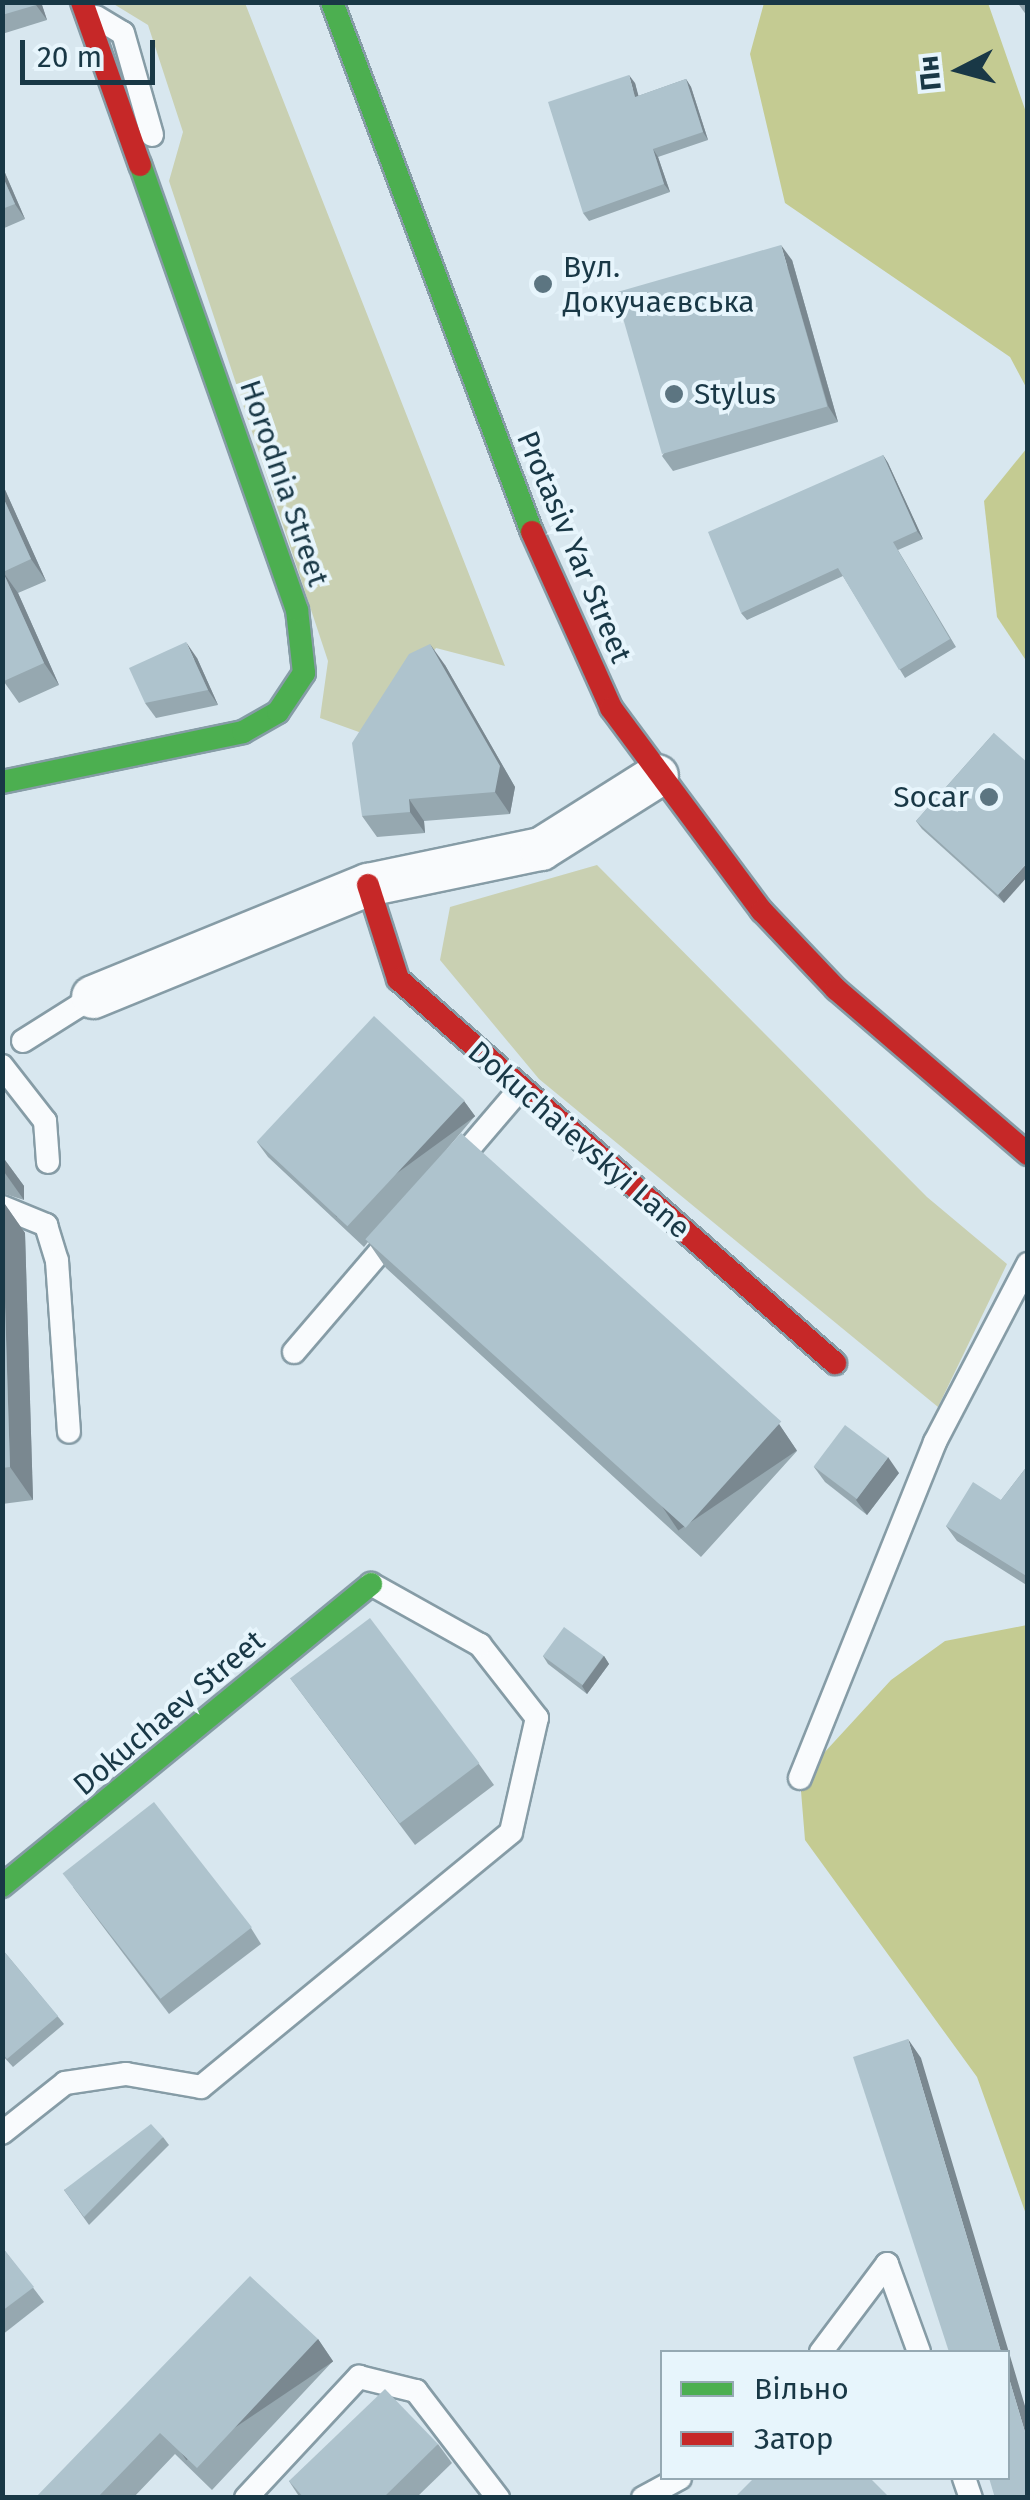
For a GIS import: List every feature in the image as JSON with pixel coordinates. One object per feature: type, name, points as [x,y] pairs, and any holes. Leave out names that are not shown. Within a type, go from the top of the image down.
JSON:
[{"type":"street","name":"Protasiv Yar Street","points":[[332,2],[562,612],[658,776],[836,989],[1028,1154]]},
{"type":"street","name":"Horodnia Street","points":[[6,782],[243,732],[278,712],[304,673],[297,610],[84,7]]},
{"type":"street","points":[[93,996],[368,885],[541,850],[658,776]]},
{"type":"street","name":"Dokuchaievskyi Lane","points":[[368,885],[398,980],[835,1364]]},
{"type":"street","name":"Dokuchaev Street","points":[[2,1886],[371,1584]]},
{"type":"lane","points":[[2,809],[6,782]]},
{"type":"lane","points":[[24,1041],[93,996]]},
{"type":"lane","points":[[2,1066],[44,1122],[48,1162]]},
{"type":"lane","points":[[294,1352],[520,1089]]},
{"type":"lane","points":[[2,1207],[46,1225],[57,1261],[69,1432]]},
{"type":"lane","points":[[800,1778],[935,1442],[1028,1264]]},
{"type":"lane","points":[[2,2133],[66,2082],[126,2074],[201,2086],[511,1832],[537,1718],[480,1646],[371,1584]]},
{"type":"lane","points":[[822,2350],[887,2264],[918,2350]]},
{"type":"lane","points":[[246,2498],[360,2377],[416,2391],[480,2486],[498,2498]]},
{"type":"lane","points":[[643,2498],[676,2480]]},
{"type":"green space","points":[[112,3],[245,3],[505,666],[436,648],[370,736],[320,718],[328,661],[169,181],[183,132],[148,25]]},
{"type":"green space","points":[[764,3],[988,3],[1027,115],[1027,389],[1010,357],[785,203],[750,54]]},
{"type":"green space","points":[[1027,448],[1027,662],[997,617],[984,501]]},
{"type":"green space","points":[[597,865],[927,1197],[1007,1264],[938,1407],[539,1079],[440,960],[450,907]]},
{"type":"green space","points":[[1027,1625],[1027,2217],[977,2077],[805,1840],[800,1779],[891,1680],[945,1641]]},
{"type":"building","points":[[2,2],[35,2],[36,5],[2,15]]},
{"type":"building","points":[[629,75],[635,97],[686,79],[703,132],[653,149],[664,184],[583,213],[548,102]]},
{"type":"building","points":[[2,175],[15,204],[2,209]]},
{"type":"building","points":[[781,245],[827,406],[662,454],[616,292]]},
{"type":"building","points":[[883,455],[917,531],[893,542],[950,639],[899,670],[838,568],[741,613],[708,532]]},
{"type":"building","points":[[2,495],[31,559],[3,572],[44,663],[4,681]]},
{"type":"building","points":[[186,642],[208,690],[145,703],[129,668]]},
{"type":"building","points":[[430,644],[500,766],[495,792],[409,799],[410,812],[362,816],[352,743],[409,654]]},
{"type":"building","name":"Socar","points":[[994,733],[1028,763],[1028,862],[998,895],[916,821]]},
{"type":"building","points":[[374,1016],[465,1101],[347,1226],[257,1142]]},
{"type":"building","points":[[461,1133],[781,1421],[686,1528],[365,1239]]},
{"type":"building","points":[[2,1212],[10,1467],[2,1468]]},
{"type":"building","points":[[845,1425],[888,1457],[857,1499],[814,1467]]},
{"type":"building","points":[[1028,1465],[1028,1577],[946,1526],[973,1482],[1001,1500]]},
{"type":"building","points":[[370,1618],[480,1763],[400,1824],[290,1678]]},
{"type":"building","points":[[564,1627],[604,1656],[582,1685],[543,1656]]},
{"type":"building","points":[[154,1802],[252,1927],[160,1999],[63,1873]]},
{"type":"building","points":[[2,1949],[58,2016],[7,2059],[2,2053]]},
{"type":"building","points":[[908,2039],[1000,2350],[948,2350],[853,2057]]},
{"type":"building","points":[[151,2124],[163,2137],[84,2217],[64,2190]]},
{"type":"building","points":[[2,2247],[34,2287],[2,2311]]},
{"type":"building","points":[[250,2276],[318,2339],[197,2468],[160,2433],[97,2498],[35,2498]]},
{"type":"building","points":[[1010,2382],[1028,2442],[1028,2498],[995,2498],[990,2480],[1010,2480]]},
{"type":"building","points":[[385,2389],[438,2444],[383,2498],[304,2498],[289,2481]]},
{"type":"building","points":[[752,2480],[872,2480],[890,2498],[734,2498]]},
{"type":"traffic: fast","points":[[332,2],[532,532]]},
{"type":"traffic: fast","points":[[2,782],[243,732],[278,712],[304,673],[297,610],[140,165]]},
{"type":"traffic: fast","points":[[2,1886],[371,1584]]},
{"type":"traffic: jam","points":[[82,2],[140,165]]},
{"type":"traffic: jam","points":[[532,532],[611,708],[762,911],[836,989],[1028,1154]]},
{"type":"traffic: jam","points":[[368,885],[398,979],[835,1363]]},
{"type":"place","name":"Вул. Докучаєвська","points":[[543,284]]},
{"type":"place","name":"Stylus","points":[[674,394]]},
{"type":"place","name":"Socar","points":[[989,797]]}]
